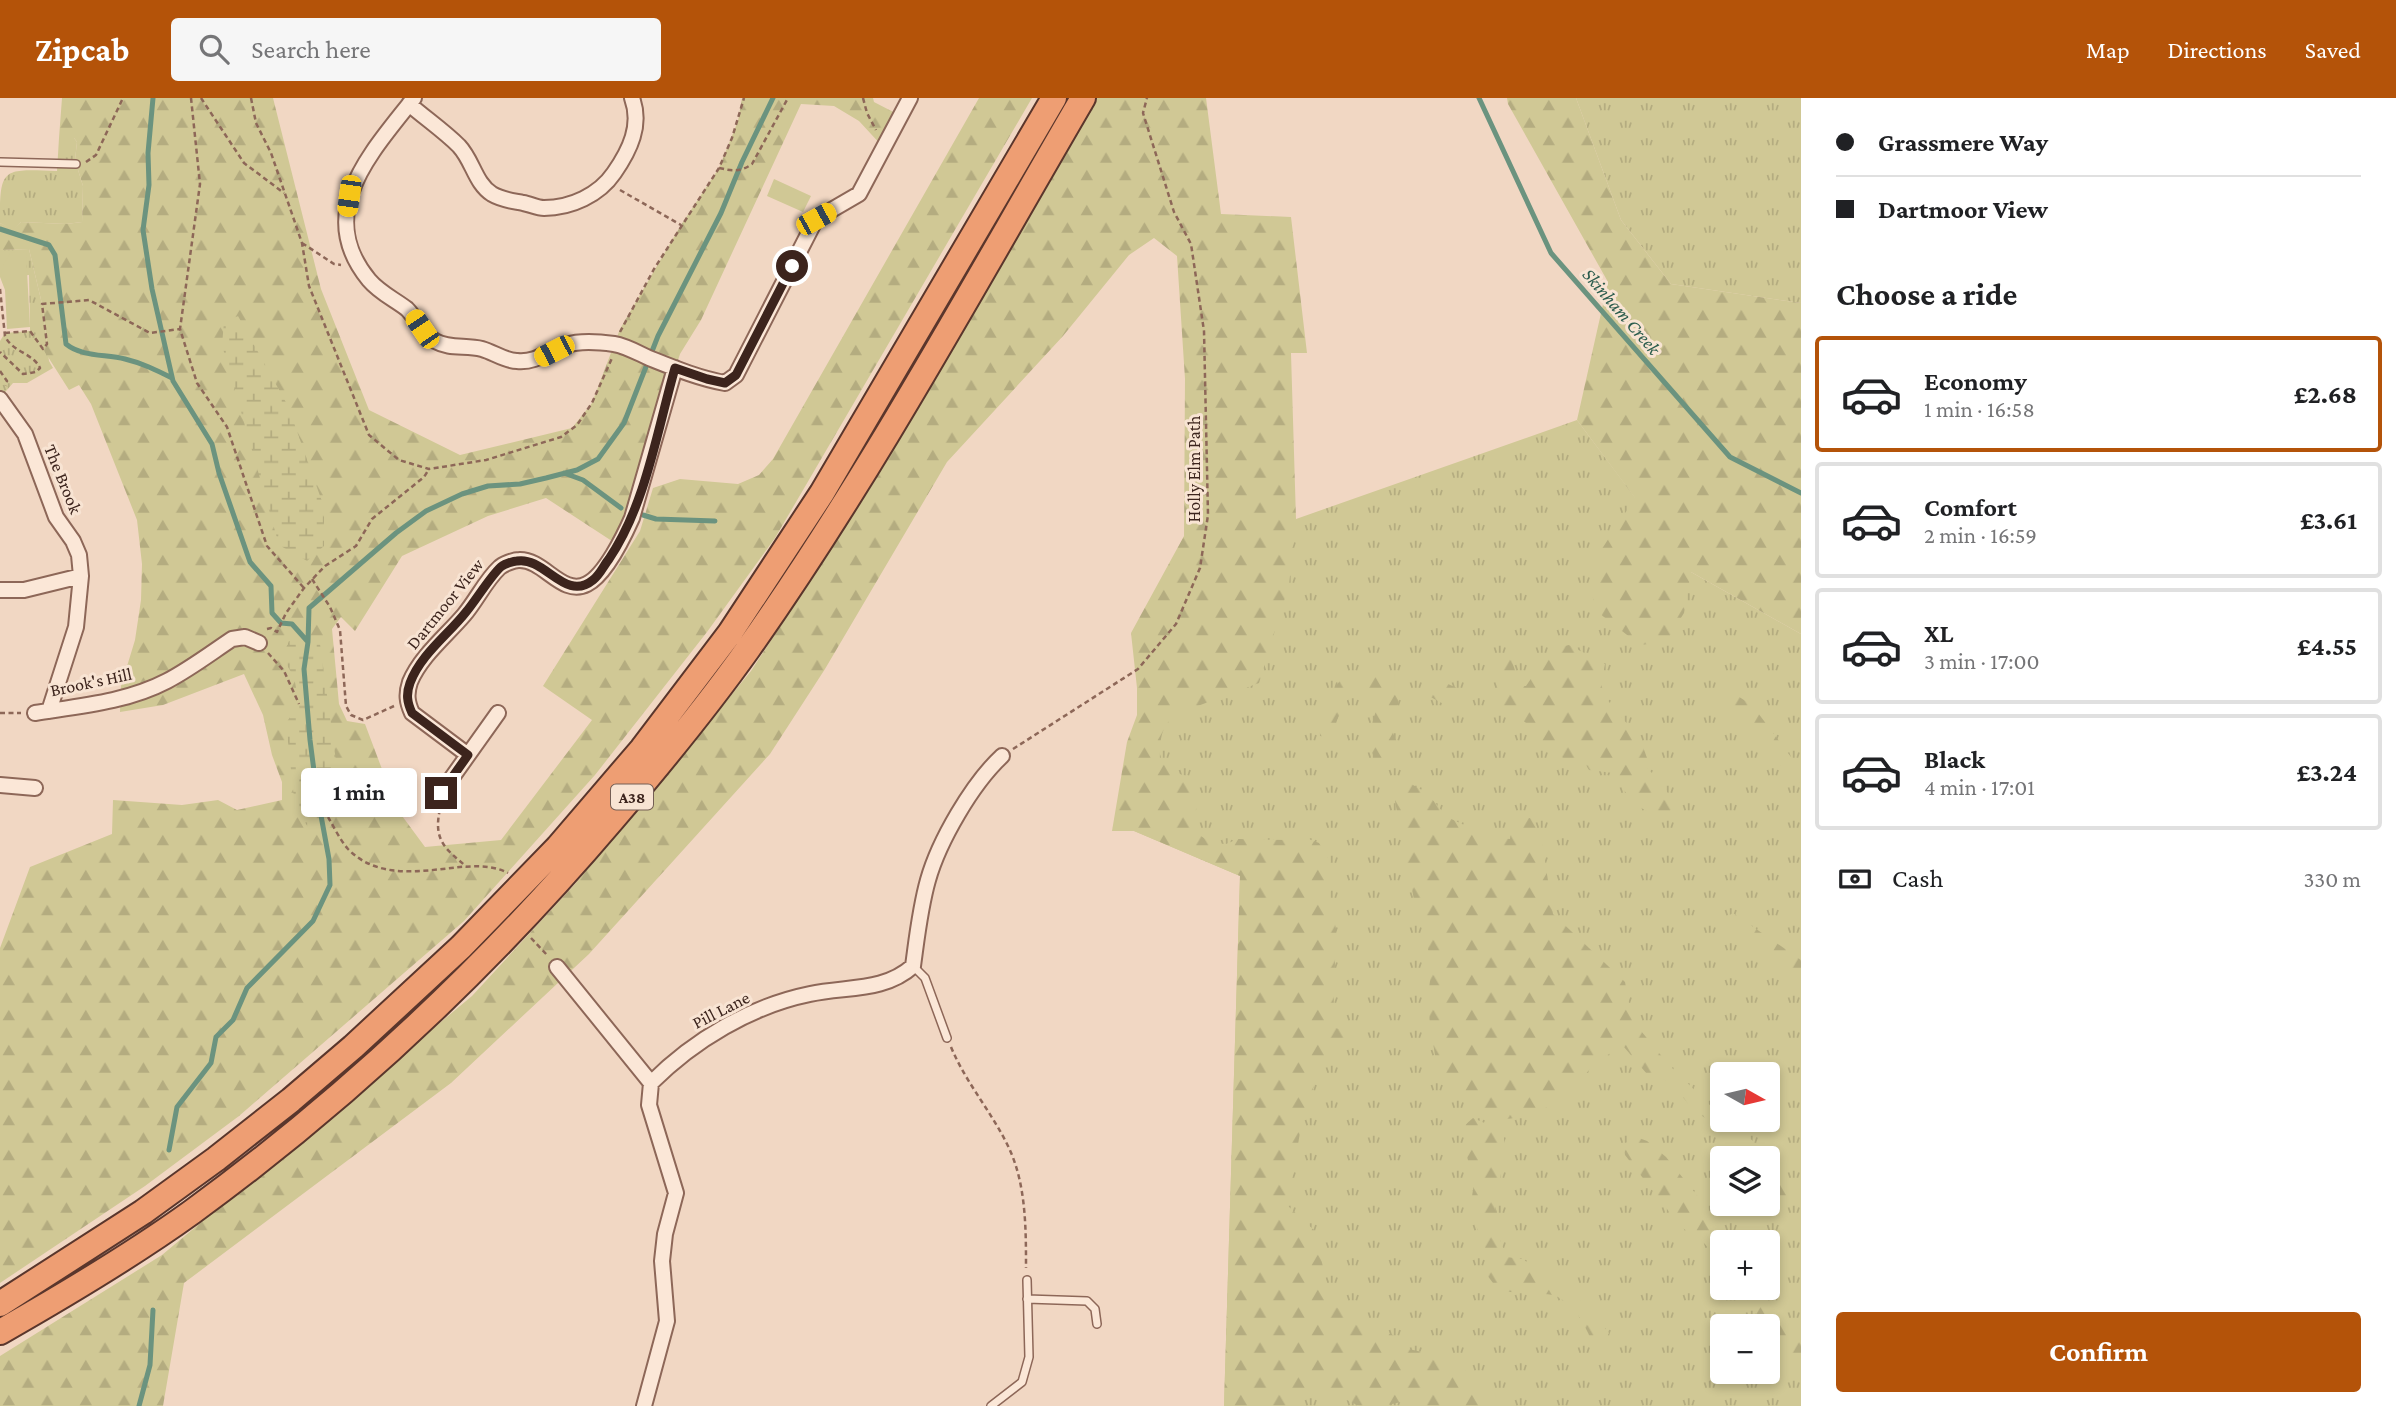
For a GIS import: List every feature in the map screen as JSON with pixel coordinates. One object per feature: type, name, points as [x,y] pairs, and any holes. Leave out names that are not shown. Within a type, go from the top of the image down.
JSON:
[{"type":"highway","name":"A38","points":[[0,1304],[143,1212],[291,1100],[461,947],[558,847],[642,749],[730,633],[822,493],[1054,98]]},
{"type":"highway","name":"A38","points":[[0,1332],[108,1268],[189,1214],[281,1144],[376,1063],[474,971],[575,864],[667,756],[747,650],[831,526],[1083,98]]},
{"type":"street","points":[[632,98],[637,116],[635,132],[608,181],[588,198],[542,208],[491,194],[479,181],[471,162],[458,146],[412,101],[357,175],[349,196],[346,228],[356,261],[381,292],[411,313],[433,340],[445,345],[480,348],[513,362],[541,358],[566,344],[617,344],[675,368],[725,383],[736,375],[816,219],[859,194],[910,98]]},
{"type":"street","name":"Dartmoor View","points":[[407,703],[411,680],[422,663],[444,634],[464,616],[500,566],[519,560],[534,563],[572,587],[584,586],[595,579],[632,518],[675,368]]},
{"type":"street","name":"The Brook","points":[[0,399],[25,434],[56,517],[73,541],[79,555],[81,576],[76,627],[42,712]]},
{"type":"street","points":[[0,590],[24,590],[81,576]]},
{"type":"street","name":"Brook's Hill","points":[[42,712],[94,705],[125,697],[166,681],[232,639],[245,637],[259,643]]},
{"type":"street","points":[[407,703],[412,713],[468,755]]},
{"type":"street","points":[[441,793],[498,713]]},
{"type":"street","points":[[913,966],[928,878],[978,782],[1002,756]]},
{"type":"street","points":[[0,785],[35,787]]},
{"type":"street","name":"Pill Lane","points":[[651,1083],[692,1047],[724,1028],[784,1000],[812,993],[880,984],[900,977],[913,966]]},
{"type":"street","points":[[557,967],[651,1083],[649,1105],[676,1193],[665,1234],[662,1261],[667,1321],[644,1406]]},
{"type":"lane","points":[[0,162],[76,164]]},
{"type":"lane","points":[[913,966],[925,978],[947,1038]]},
{"type":"lane","points":[[990,1406],[1022,1382],[1028,1357],[1027,1280]]},
{"type":"lane","points":[[1027,1299],[1087,1301],[1095,1309],[1097,1324]]},
{"type":"path","points":[[76,164],[88,161],[96,155],[123,98]]},
{"type":"path","points":[[191,98],[200,184],[180,329],[197,383],[227,427],[267,546],[304,588]]},
{"type":"path","points":[[201,98],[244,163],[284,193]]},
{"type":"path","points":[[251,98],[256,123],[271,153],[302,243],[309,286],[369,435],[399,460],[429,469],[486,460],[561,437],[577,425],[592,403],[621,329],[681,225],[719,169],[744,98]]},
{"type":"path","points":[[719,169],[744,170],[752,164],[788,98]]},
{"type":"path","points":[[863,98],[876,131],[888,138]]},
{"type":"path","name":"Holly Elm Path","points":[[1002,756],[1138,669],[1176,624],[1200,568],[1208,515],[1204,331],[1191,244],[1174,212],[1143,113],[1147,98]]},
{"type":"path","points":[[617,188],[681,225]]},
{"type":"path","points":[[302,243],[334,264],[346,265],[356,261]]},
{"type":"path","points":[[0,289],[8,343],[37,360],[40,368],[36,372],[23,374],[0,352]]},
{"type":"path","points":[[5,333],[30,331],[43,349],[47,344],[42,304],[89,300],[150,333],[180,329]]},
{"type":"path","points":[[0,371],[7,381],[7,386],[0,393]]},
{"type":"path","points":[[277,632],[286,613],[312,579],[325,566],[356,545],[372,519],[425,477],[429,469]]},
{"type":"path","points":[[312,579],[330,607],[340,630],[345,706],[351,715],[363,720],[387,707],[407,703]]},
{"type":"path","points":[[259,643],[284,671],[299,704]]},
{"type":"path","name":"Brook's Hill","points":[[0,713],[42,712]]},
{"type":"path","points":[[441,793],[439,837],[445,849],[467,867]]},
{"type":"path","points":[[328,817],[347,848],[365,862],[397,873],[467,867],[498,868]]},
{"type":"path","points":[[528,935],[557,967]]},
{"type":"path","points":[[947,1038],[959,1066],[1008,1147],[1017,1172],[1024,1212],[1027,1280]]},
{"type":"green space","points":[[62,98],[273,98],[321,289],[369,410],[460,455],[572,428],[592,403],[620,329],[681,225],[719,168],[738,121],[742,98],[873,98],[874,102],[901,116],[883,147],[859,121],[834,106],[801,104],[701,320],[680,354],[618,545],[546,498],[488,516],[402,556],[355,631],[341,617],[332,629],[339,704],[347,721],[365,724],[397,809],[425,847],[501,840],[592,720],[543,686],[640,531],[653,488],[680,479],[738,484],[759,475],[773,459],[979,98],[1032,98],[775,538],[707,632],[595,775],[464,921],[239,1116],[145,1186],[0,1283],[0,948],[30,867],[112,834],[113,800],[182,805],[218,800],[237,810],[282,800],[282,782],[272,755],[263,715],[244,674],[163,705],[120,712],[121,686],[135,640],[141,600],[142,564],[137,520],[91,404],[79,385],[69,390],[43,349],[47,344],[42,304],[29,249],[0,250],[0,223],[13,229],[21,222],[82,222],[83,186],[75,160],[77,142],[74,138],[59,138]]},
{"type":"green space","points":[[1093,98],[1206,98],[1221,214],[1291,217],[1307,353],[1291,353],[1296,519],[1289,585],[1259,683],[1179,713],[1168,722],[1162,733],[1160,761],[1172,771],[1188,777],[1197,803],[1191,829],[1211,843],[1226,844],[1238,839],[1288,840],[1301,836],[1319,843],[1339,876],[1329,894],[1336,929],[1333,1027],[1351,1033],[1353,1045],[1322,1063],[1302,1120],[1288,1206],[1315,1231],[1331,1303],[1364,1327],[1393,1335],[1404,1348],[1431,1354],[1465,1370],[1482,1384],[1489,1406],[1411,1406],[1401,1402],[1383,1406],[1359,1406],[1337,1395],[1298,1388],[1287,1406],[1224,1406],[1240,876],[1134,831],[1112,831],[1127,742],[1137,715],[1131,633],[1184,536],[1185,379],[1177,256],[1154,238],[1129,255],[1063,336],[947,462],[825,669],[770,754],[589,954],[451,1083],[184,1283],[163,1406],[0,1406],[0,1356],[162,1255],[472,996],[575,884],[751,671],[869,490]]},
{"type":"green space","points":[[1507,98],[1576,98],[1621,220],[1671,284],[1801,303],[1801,634],[1691,572],[1684,613],[1666,642],[1640,645],[1595,610],[1590,582],[1596,558],[1635,498],[1577,420],[1608,282]]},
{"type":"green space","points":[[1576,98],[1801,98],[1801,303],[1671,284],[1621,220]]},
{"type":"green space","points":[[59,138],[74,138],[77,142],[75,160],[83,186],[82,222],[21,222],[13,230],[0,223],[1,191],[8,175],[25,170],[57,171]]},
{"type":"green space","points":[[774,179],[811,196],[803,212],[767,196]]},
{"type":"green space","points":[[29,249],[42,304],[49,361],[53,368],[27,383],[13,383],[0,398],[0,341],[5,333],[30,331],[30,327],[29,275],[0,277],[0,250]]},
{"type":"green space","points":[[26,252],[30,327],[7,329],[5,290],[0,277],[10,253]]},
{"type":"green space","points":[[238,316],[288,406],[324,507],[324,546],[307,561],[279,545],[222,345],[224,322]]},
{"type":"green space","points":[[1577,420],[1691,572],[1801,634],[1801,1406],[1224,1406],[1240,876],[1134,831],[1153,692],[1296,519]]},
{"type":"green space","points":[[289,641],[320,644],[342,805],[322,822],[308,827],[295,807],[286,723],[299,704],[294,677],[282,657]]},
{"type":"green space","points":[[1569,645],[1605,664],[1601,684],[1605,697],[1638,733],[1648,769],[1663,784],[1674,805],[1668,814],[1649,812],[1635,803],[1613,773],[1589,770],[1583,760],[1558,755],[1527,724],[1499,704],[1497,690],[1501,656],[1510,655],[1520,686],[1526,686],[1551,649]]},
{"type":"green space","points":[[1369,671],[1387,673],[1402,679],[1401,694],[1391,728],[1399,748],[1396,760],[1387,764],[1374,758],[1371,750],[1372,725],[1382,693],[1378,691],[1353,689],[1328,737],[1320,736],[1324,712],[1335,687],[1347,675]]},
{"type":"green space","points":[[1437,679],[1459,689],[1460,703],[1451,708],[1425,694],[1427,682]]},
{"type":"green space","points":[[1728,690],[1752,705],[1800,769],[1801,783],[1788,775],[1761,739],[1720,707],[1719,695]]},
{"type":"green space","points":[[1399,777],[1427,793],[1447,817],[1490,837],[1510,839],[1513,818],[1533,818],[1542,841],[1553,914],[1625,982],[1632,1020],[1669,1065],[1710,1105],[1710,1121],[1693,1110],[1671,1082],[1647,1074],[1624,1047],[1601,1058],[1559,1101],[1530,1116],[1499,1120],[1445,1088],[1430,1025],[1428,998],[1432,963],[1415,905],[1395,801]]},
{"type":"green space","points":[[1733,913],[1801,960],[1801,986],[1749,940],[1728,916]]},
{"type":"green space","points":[[1473,1118],[1503,1131],[1505,1147],[1500,1180],[1494,1192],[1497,1230],[1506,1257],[1523,1259],[1534,1268],[1550,1274],[1577,1296],[1609,1333],[1603,1343],[1593,1344],[1583,1323],[1563,1300],[1546,1294],[1499,1291],[1487,1275],[1487,1253],[1470,1210],[1474,1183],[1464,1145],[1465,1125]]},
{"type":"green space","points":[[1724,1132],[1742,1132],[1758,1146],[1740,1146]]},
{"type":"green space","points":[[1631,1135],[1647,1141],[1666,1157],[1710,1211],[1710,1216],[1714,1216],[1721,1225],[1721,1230],[1710,1230],[1710,1249],[1681,1227],[1625,1155],[1624,1147]]},
{"type":"green space","points":[[1780,1169],[1790,1191],[1780,1203]]},
{"type":"green space","points":[[1747,1300],[1768,1300],[1779,1314],[1756,1314]]},
{"type":"green space","points":[[1780,1316],[1801,1342],[1801,1374],[1780,1346]]},
{"type":"waterway","points":[[153,98],[148,153],[149,185],[143,230],[152,289],[173,381],[212,444],[219,473],[250,562],[271,586],[272,613],[281,623],[292,624],[308,642],[304,669],[310,740],[329,859],[330,885],[313,921],[247,988],[233,1020],[216,1037],[211,1063],[177,1107],[169,1150]]},
{"type":"waterway","points":[[308,642],[309,608],[396,533],[426,511],[462,494],[488,486],[520,484],[546,478],[577,470],[598,459],[624,423],[658,336],[721,213],[773,98]]},
{"type":"waterway","name":"Skinham Creek","points":[[1479,98],[1551,253],[1730,457],[1801,493]]},
{"type":"waterway","points":[[0,229],[49,245],[55,255],[66,344],[86,353],[137,363],[172,378]]},
{"type":"waterway","points":[[564,473],[583,480],[621,508]]},
{"type":"waterway","points":[[643,515],[656,519],[715,521]]},
{"type":"waterway","points":[[139,1406],[150,1365],[153,1310]]},
{"type":"route","points":[[441,793],[468,755],[412,713],[407,703],[411,680],[422,663],[444,634],[464,616],[500,566],[519,560],[534,563],[572,587],[584,586],[595,579],[632,518],[675,368],[725,383],[736,375],[792,266]]}]
